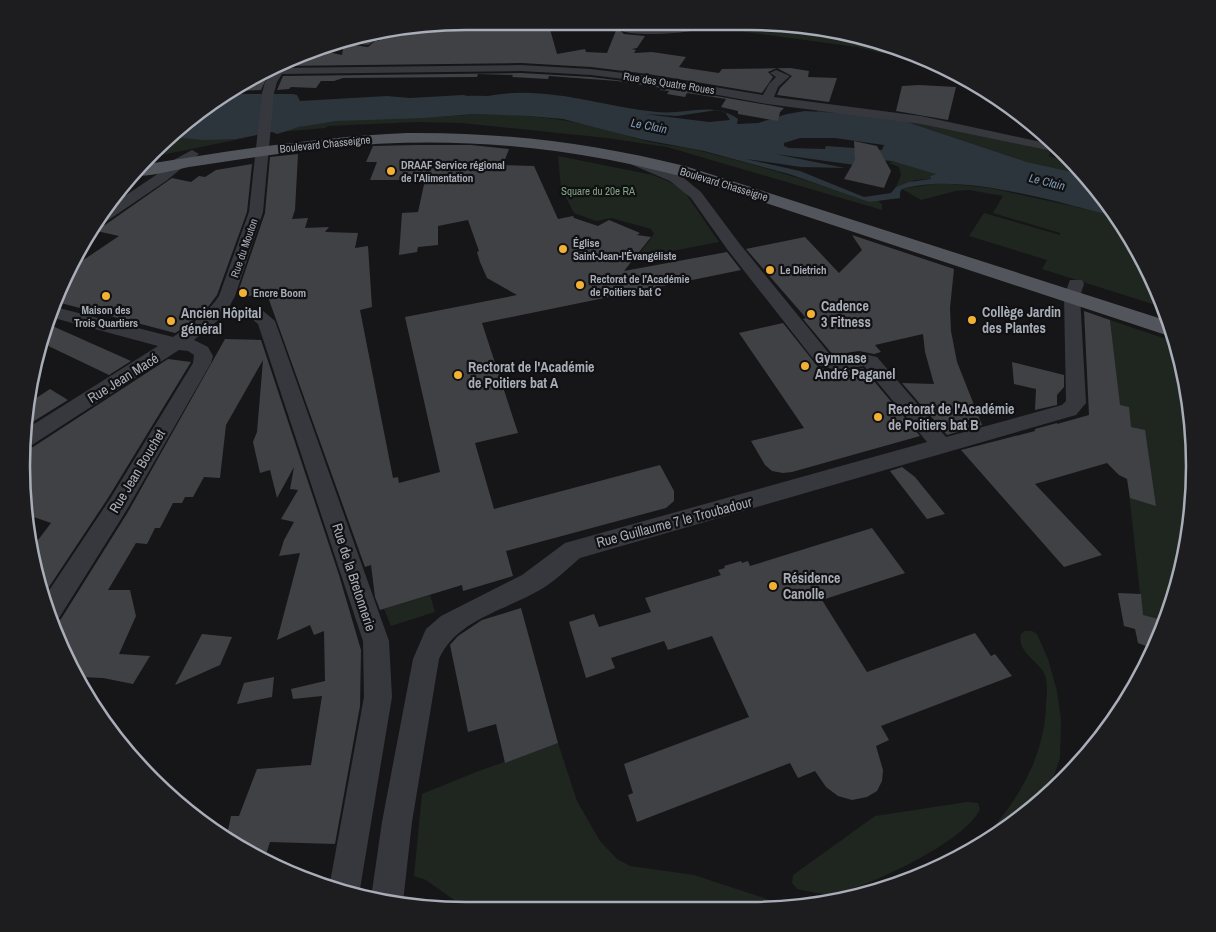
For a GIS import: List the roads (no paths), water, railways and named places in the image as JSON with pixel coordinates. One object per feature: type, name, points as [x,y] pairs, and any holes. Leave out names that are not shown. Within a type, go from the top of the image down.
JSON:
[{"type":"main road","name":"Boulevard Chasseigne","points":[[262,142],[368,132],[449,130],[504,133],[608,146],[706,169],[1074,290],[1163,326]]},
{"type":"main road","name":"Boulevard Chasseigne","points":[[262,142],[451,137],[552,146],[631,159],[711,179],[1074,290],[1158,312]]},
{"type":"main road","points":[[149,168],[192,154],[262,142]]},
{"type":"main road","points":[[154,162],[172,161],[262,142]]},
{"type":"street","points":[[635,30],[662,30]]},
{"type":"street","name":"Rue des Quatre Roues","points":[[282,71],[521,68],[559,70],[648,79],[767,100],[921,120],[1047,147]]},
{"type":"street","name":"Rue du Mouton","points":[[217,312],[227,296],[256,212],[262,142],[272,75]]},
{"type":"street","points":[[767,100],[781,78]]},
{"type":"street","points":[[631,159],[675,178],[696,195],[766,289],[827,363],[838,365],[865,359],[870,361],[943,447]]},
{"type":"street","points":[[113,211],[162,178],[172,161]]},
{"type":"street","points":[[696,195],[697,189],[711,179]]},
{"type":"street","name":"Rue Guillaume 7 le Troubadour","points":[[388,895],[397,822],[426,659],[435,638],[442,630],[473,611],[531,583],[573,550],[1069,410],[1076,403],[1074,290]]},
{"type":"street","name":"Rue de la Bretonnerie","points":[[217,312],[260,315],[266,321],[376,641],[378,696],[345,885]]},
{"type":"street","name":"Rue Jean Macé","points":[[31,436],[178,342],[203,325],[217,312]]},
{"type":"street","points":[[58,314],[168,343],[178,342]]},
{"type":"street","name":"Rue Jean Bouchet","points":[[53,606],[118,505],[202,363],[204,356],[202,350],[192,345],[178,342]]},
{"type":"water","name":"Le Clain","points":[[535,93],[657,112],[715,110],[677,116],[645,114],[709,122],[730,120],[726,113],[738,119],[737,124],[758,123],[787,114],[805,111],[860,114],[907,122],[1027,162],[1071,172],[1105,214],[1010,191],[952,184],[926,184],[902,189],[900,198],[869,202],[789,174],[704,151],[640,139],[563,119],[529,116],[474,114],[337,121],[299,127],[277,134],[272,132],[237,139],[204,140],[179,138],[238,94],[292,94],[297,95],[300,101],[387,96],[410,98]],"holes":[[[800,138],[835,138],[884,145],[882,150],[826,146],[825,149],[789,148],[784,146],[784,143]],[[775,154],[855,165],[867,159],[892,161],[936,174],[930,176],[931,179],[909,182],[896,187],[891,193],[864,197],[800,171],[746,159],[801,167],[845,168]]]},
{"type":"place","name":"DRAAF Service régional de l'Alimentation","points":[[391,171]]},
{"type":"place","name":"Église Saint-Jean-l'Évangéliste","points":[[563,249]]},
{"type":"place","name":"Le Dietrich","points":[[770,270]]},
{"type":"place","name":"Rectorat de l'Académie de Poitiers bat C","points":[[580,285]]},
{"type":"place","name":"Encre Boom","points":[[243,293]]},
{"type":"place","name":"Maison des Trois Quartiers","points":[[106,296]]},
{"type":"place","name":"Cadence 3 Fitness","points":[[811,314]]},
{"type":"place","name":"Collège Jardin des Plantes","points":[[972,320]]},
{"type":"place","name":"Ancien Hôpital général","points":[[171,321]]},
{"type":"place","name":"Gymnase André Paganel","points":[[805,366]]},
{"type":"place","name":"Rectorat de l'Académie de Poitiers bat A","points":[[458,375]]},
{"type":"place","name":"Rectorat de l'Académie de Poitiers bat B","points":[[878,417]]},
{"type":"place","name":"Résidence Canolle","points":[[773,586]]},
{"type":"park label","name":"Square du 20e RA","points":[[598,191]]}]
